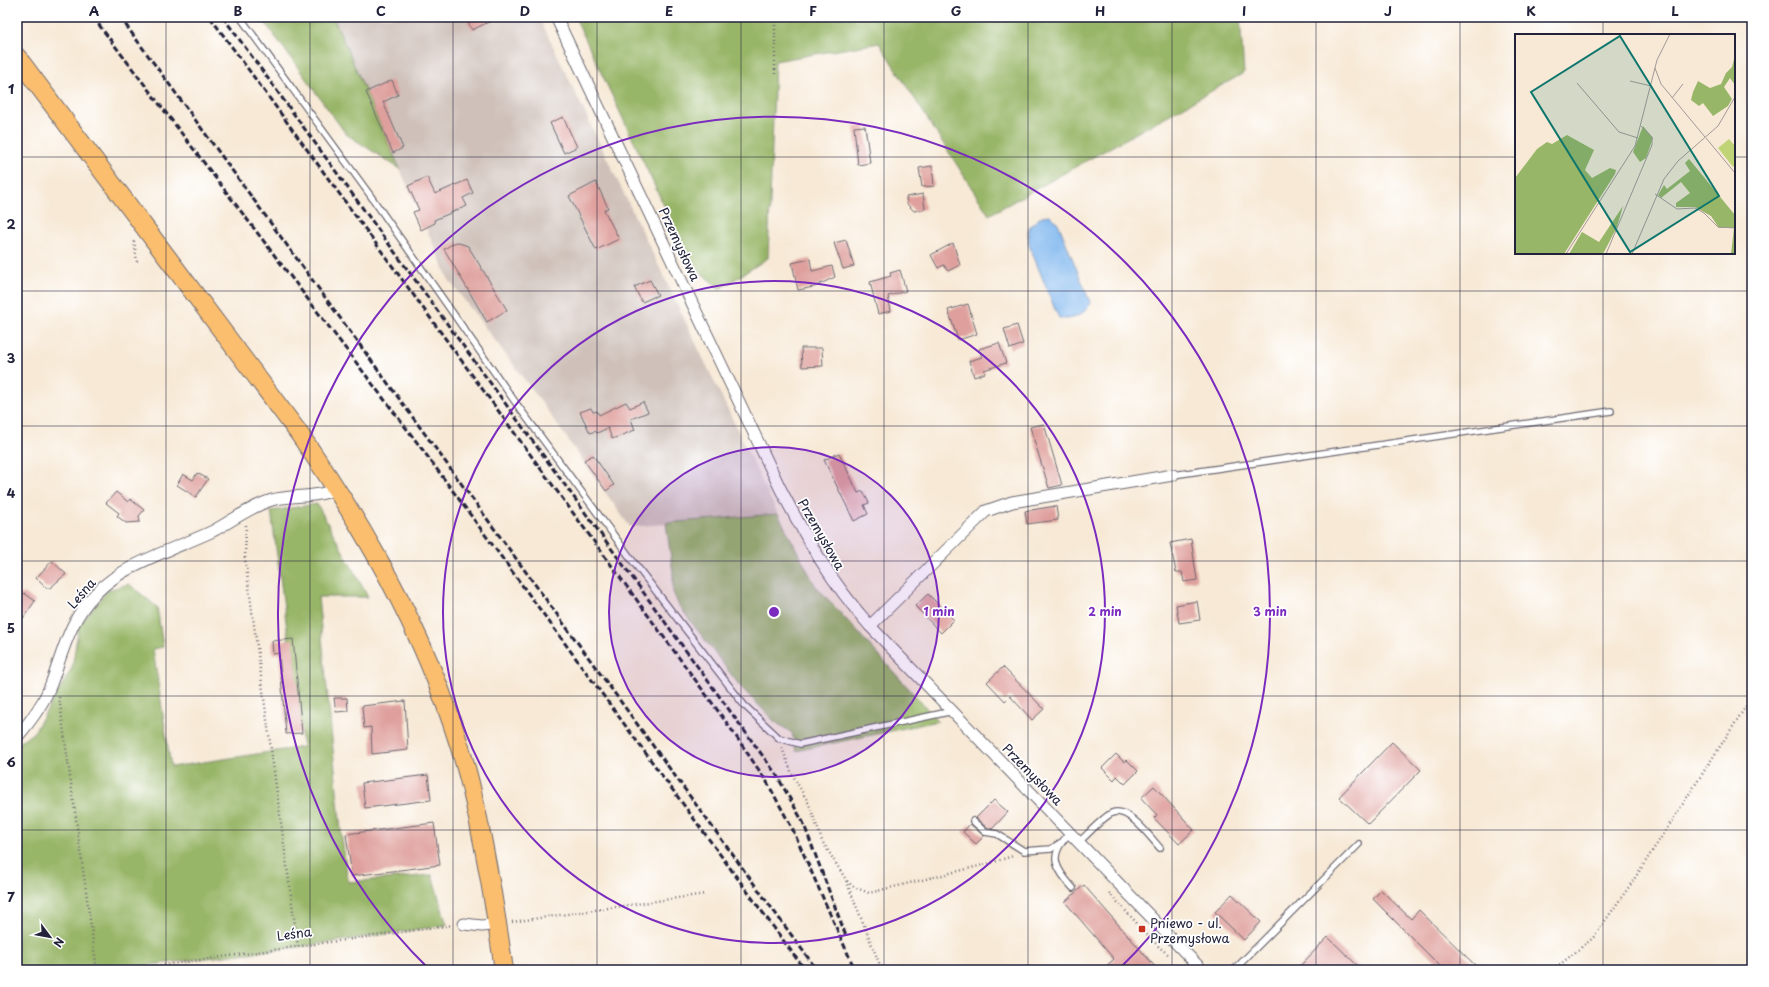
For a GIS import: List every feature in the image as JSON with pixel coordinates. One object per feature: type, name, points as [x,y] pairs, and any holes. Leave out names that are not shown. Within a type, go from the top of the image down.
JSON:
[{"type":"main road","points":[[17,57],[298,432],[336,488],[388,576],[413,626],[447,710],[469,781],[481,830],[504,970]]},
{"type":"street","name":"Przemysłowa","points":[[556,17],[799,525],[817,558],[837,586],[870,626],[1202,970]]},
{"type":"street","points":[[870,626],[986,511],[1012,502],[1173,475]]},
{"type":"street","name":"Leśna","points":[[17,737],[43,700],[51,684],[70,630],[83,608],[97,591],[124,572],[214,530],[268,501],[278,498],[327,493],[336,488]]},
{"type":"street","points":[[464,924],[482,926],[497,924]]},
{"type":"lane","points":[[240,17],[370,195],[518,406],[602,520],[744,704],[779,738],[800,744],[953,711]]},
{"type":"lane","points":[[1173,475],[1611,411]]},
{"type":"lane","points":[[1079,842],[1110,814],[1118,812],[1132,818],[1160,848]]},
{"type":"lane","points":[[973,821],[985,832],[994,833],[1018,849],[1027,851],[1051,849],[1060,843],[1070,833]]},
{"type":"lane","points":[[1060,843],[1056,857],[1057,866],[1061,874],[1074,888]]},
{"type":"lane","points":[[1234,970],[1359,844]]},
{"type":"path","points":[[775,17],[775,76]]},
{"type":"path","points":[[134,234],[137,262]]},
{"type":"path","points":[[246,513],[246,559],[298,947]]},
{"type":"path","points":[[59,694],[97,970]]},
{"type":"path","points":[[1553,970],[1593,938],[1635,878],[1752,697]]},
{"type":"path","points":[[779,738],[792,774],[809,804],[822,841],[845,878],[882,970]]},
{"type":"path","points":[[845,878],[854,887],[868,894],[987,864],[1027,851]]},
{"type":"path","points":[[497,924],[706,894]]},
{"type":"path","name":"Leśna","points":[[128,970],[464,924]]},
{"type":"shaded area","points":[[333,17],[539,17],[778,514],[630,527],[534,392],[449,280]]},
{"type":"green space","points":[[261,17],[333,17],[400,169],[346,134]]},
{"type":"green space","points":[[575,17],[1240,17],[1244,73],[989,215],[879,43],[775,61],[768,258],[720,289],[692,265]]},
{"type":"green space","points":[[317,504],[368,597],[318,597],[341,831],[348,882],[432,875],[447,925],[298,947],[109,970],[17,970],[17,745],[34,732],[72,668],[79,625],[108,590],[129,584],[157,607],[163,647],[153,649],[171,767],[303,747],[271,511]]},
{"type":"green space","points":[[778,514],[815,585],[938,721],[796,751],[792,733],[774,721],[740,686],[679,606],[673,592],[673,573],[666,523]]},
{"type":"water","points":[[1050,215],[1058,223],[1090,302],[1086,310],[1078,316],[1068,319],[1059,318],[1029,245],[1028,231],[1030,226],[1042,216]]},
{"type":"building","points":[[465,17],[499,17],[472,30]]},
{"type":"building","points":[[392,80],[398,95],[383,102],[403,148],[393,153],[366,92]]},
{"type":"building","points":[[563,117],[577,147],[564,153],[550,123]]},
{"type":"building","points":[[865,126],[870,163],[858,165],[854,127]]},
{"type":"building","points":[[932,166],[934,186],[922,187],[919,168]]},
{"type":"building","points":[[427,177],[435,194],[467,180],[473,193],[463,198],[467,206],[434,220],[435,223],[421,230],[413,212],[419,210],[408,186]]},
{"type":"building","points":[[596,182],[608,208],[604,210],[619,239],[596,250],[569,196]]},
{"type":"building","points":[[923,194],[925,209],[914,211],[907,204],[906,197]]},
{"type":"building","points":[[846,240],[854,266],[843,269],[834,243]]},
{"type":"building","points":[[456,242],[468,246],[507,310],[487,322],[444,249]]},
{"type":"building","points":[[953,243],[960,265],[948,271],[944,265],[938,268],[931,255]]},
{"type":"building","points":[[810,259],[812,271],[832,266],[835,277],[814,287],[798,290],[792,263]]},
{"type":"building","points":[[900,270],[906,291],[888,296],[891,311],[878,314],[870,282],[891,276],[890,273]]},
{"type":"building","points":[[650,280],[658,295],[642,302],[634,287]]},
{"type":"building","points":[[968,304],[977,334],[958,340],[948,310]]},
{"type":"building","points":[[1017,325],[1023,344],[1010,349],[1004,329]]},
{"type":"building","points":[[999,343],[1006,363],[984,370],[985,373],[974,377],[969,361],[982,357],[979,349]]},
{"type":"building","points":[[801,348],[822,348],[823,366],[802,367]]},
{"type":"building","points":[[626,402],[630,408],[643,402],[648,412],[631,419],[635,430],[612,439],[608,428],[597,433],[595,431],[590,433],[580,412],[591,408],[593,412],[597,411],[599,415]]},
{"type":"building","points":[[1044,424],[1062,485],[1049,488],[1030,427]]},
{"type":"building","points":[[839,453],[858,493],[863,491],[869,503],[864,505],[868,514],[854,521],[824,460]]},
{"type":"building","points":[[593,455],[614,485],[606,491],[584,460]]},
{"type":"building","points":[[197,473],[208,479],[196,497],[177,485],[183,474],[193,480]]},
{"type":"building","points":[[116,492],[128,502],[130,499],[144,510],[139,516],[140,522],[126,523],[117,516],[119,513],[106,503]]},
{"type":"building","points":[[1056,506],[1058,520],[1027,524],[1025,511]]},
{"type":"building","points":[[1191,539],[1197,580],[1184,582],[1182,572],[1176,572],[1170,543]]},
{"type":"building","points":[[52,561],[66,574],[50,588],[46,588],[36,578]]},
{"type":"building","points":[[17,592],[22,595],[24,593],[35,601],[17,627]]},
{"type":"building","points":[[928,594],[954,620],[941,633],[915,606]]},
{"type":"building","points":[[1197,601],[1200,620],[1179,623],[1176,605]]},
{"type":"building","points":[[293,639],[302,733],[286,734],[279,653],[273,654],[272,641]]},
{"type":"building","points":[[1003,667],[1044,709],[1032,720],[1010,696],[1005,701],[987,682]]},
{"type":"building","points":[[334,698],[347,698],[348,711],[336,712]]},
{"type":"building","points":[[405,701],[408,750],[372,754],[371,727],[364,728],[362,706]]},
{"type":"building","points":[[1392,742],[1421,770],[1368,824],[1339,797]]},
{"type":"building","points":[[1116,754],[1124,762],[1127,760],[1138,771],[1125,784],[1117,776],[1114,780],[1102,768]]},
{"type":"building","points":[[428,775],[431,800],[365,808],[362,783]]},
{"type":"building","points":[[1154,786],[1194,830],[1179,844],[1154,818],[1157,815],[1141,798]]},
{"type":"building","points":[[994,800],[1008,812],[992,829],[987,828],[976,818]]},
{"type":"building","points":[[434,823],[440,865],[352,876],[346,834]]},
{"type":"building","points":[[970,824],[984,836],[976,844],[963,832]]},
{"type":"building","points":[[1084,885],[1158,970],[1102,970],[1114,959],[1065,902]]},
{"type":"building","points":[[1381,890],[1411,919],[1419,910],[1480,970],[1444,970],[1373,899]]},
{"type":"building","points":[[1232,894],[1261,922],[1244,940],[1215,912]]},
{"type":"building","points":[[1328,937],[1362,970],[1296,970]]},
{"type":"railway","points":[[93,17],[422,449],[805,970]]},
{"type":"railway","points":[[120,17],[817,970]]},
{"type":"railway","points":[[210,17],[729,726],[767,782],[792,828],[855,970]]},
{"type":"railway","points":[[223,17],[776,774],[803,822],[846,936]]},
{"type":"place","name":"Pniewo - ul. Przemysłowa","points":[[1142,929]]}]
